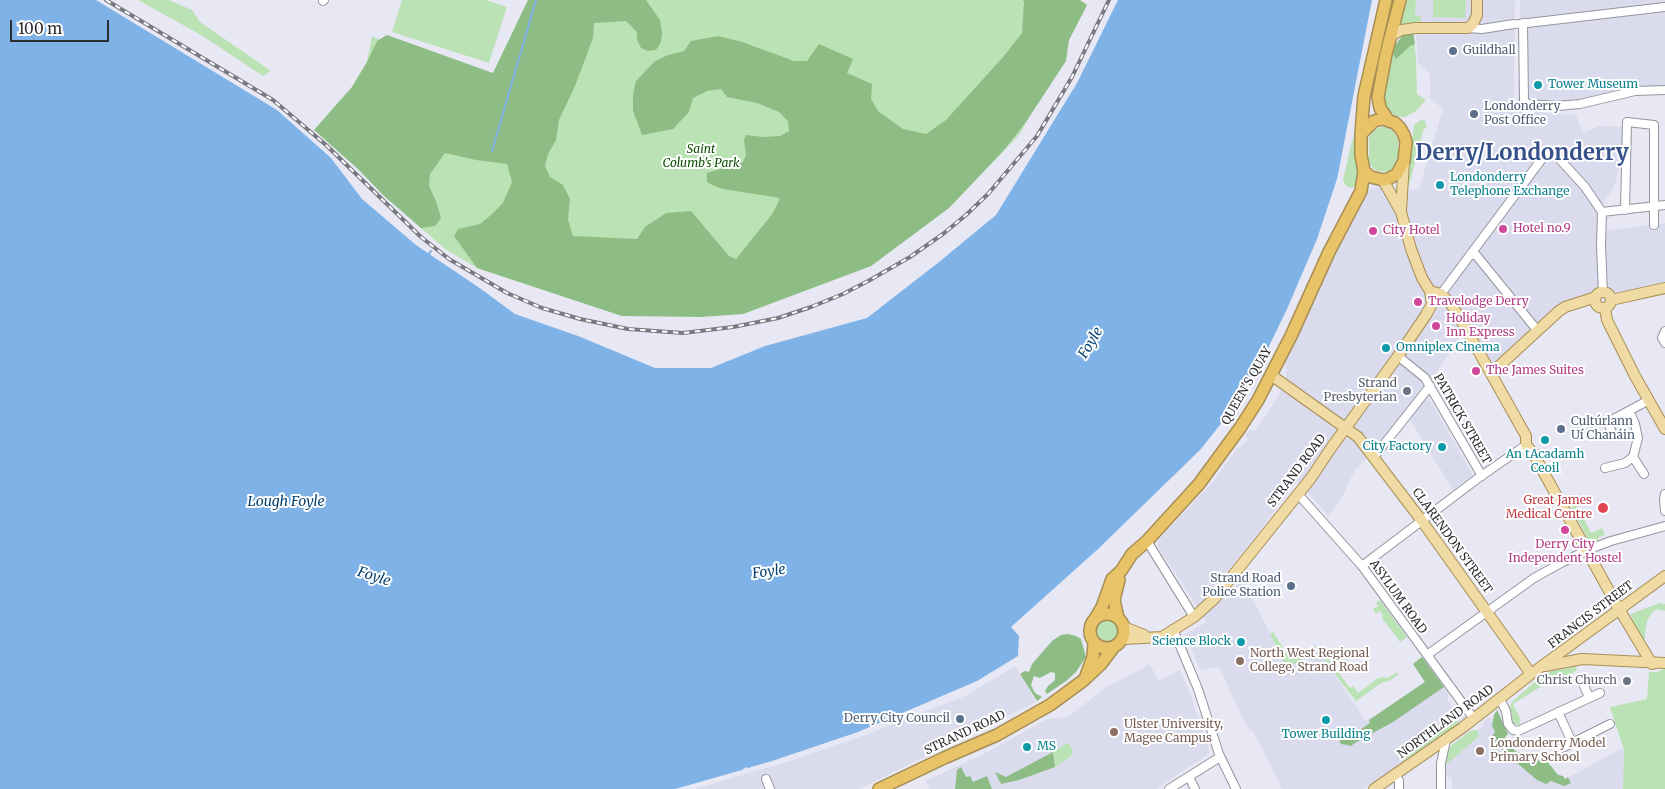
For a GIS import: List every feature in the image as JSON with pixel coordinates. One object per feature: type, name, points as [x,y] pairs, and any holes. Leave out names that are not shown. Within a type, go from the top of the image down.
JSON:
[{"type":"highway","points":[[1361,134],[1374,122],[1388,120],[1395,123],[1404,135],[1406,142],[1404,161],[1397,174],[1388,179],[1381,180],[1371,177],[1364,171],[1361,156],[1361,134],[1364,96],[1386,0]]},
{"type":"highway","points":[[1388,120],[1380,108],[1378,97],[1386,54],[1400,0]]},
{"type":"highway","name":"QUEEN'S QUAY","points":[[1096,617],[1102,607],[1112,579],[1121,571],[1132,554],[1147,541],[1199,484],[1240,428],[1291,336],[1329,252],[1361,191],[1364,171]]},
{"type":"highway","name":"QUEEN'S QUAY","points":[[1361,191],[1381,180]]},
{"type":"highway","name":"QUEEN'S QUAY","points":[[1121,571],[1114,600],[1122,628]]},
{"type":"highway","points":[[1107,613],[1122,628],[1120,642],[1113,648],[1102,648],[1091,639],[1089,629],[1096,617],[1107,613]]},
{"type":"highway","points":[[1084,680],[1093,658],[1094,643]]},
{"type":"highway","name":"STRAND ROAD","points":[[879,789],[997,735],[1050,705],[1084,680],[1101,664],[1113,648]]},
{"type":"main road","points":[[1391,36],[1407,29],[1468,28],[1473,24],[1477,15],[1478,0]]},
{"type":"main road","points":[[1386,54],[1396,39],[1407,29]]},
{"type":"main road","points":[[1400,212],[1404,161]]},
{"type":"main road","points":[[1381,180],[1400,212],[1422,278],[1430,291],[1432,304],[1440,302],[1451,304]]},
{"type":"main road","points":[[1491,372],[1565,307],[1583,302],[1665,288]]},
{"type":"main road","points":[[1430,291],[1441,294],[1451,304],[1526,436],[1526,445],[1533,452],[1619,609],[1652,664]]},
{"type":"main road","points":[[1602,300],[1607,320],[1649,400],[1663,422]]},
{"type":"main road","name":"STRAND ROAD","points":[[1122,628],[1152,638],[1162,637],[1194,618],[1214,600],[1298,494],[1398,356],[1432,304]]},
{"type":"main road","name":"CLARENDON STREET","points":[[1271,375],[1358,437],[1422,521],[1531,674]]},
{"type":"main road","name":"FRANCIS STREET","points":[[1531,674],[1665,576]]},
{"type":"main road","points":[[1542,666],[1582,659],[1652,664],[1665,663]]},
{"type":"main road","name":"NORTHLAND ROAD","points":[[1374,789],[1446,740],[1531,674]]},
{"type":"street","points":[[1468,28],[1487,28],[1665,8]]},
{"type":"street","points":[[1477,15],[1482,25],[1487,28]]},
{"type":"street","points":[[1519,24],[1524,101],[1528,104],[1557,106],[1580,104],[1635,91],[1665,90]]},
{"type":"street","points":[[1625,210],[1627,122],[1654,125],[1654,225]]},
{"type":"street","points":[[1441,294],[1547,152],[1554,153],[1585,187],[1602,212],[1602,300]]},
{"type":"street","points":[[1602,212],[1665,204]]},
{"type":"street","points":[[1470,255],[1476,255],[1537,330]]},
{"type":"street","points":[[1665,331],[1662,338],[1665,343]]},
{"type":"street","name":"PATRICK STREET","points":[[1398,356],[1425,378],[1482,476]]},
{"type":"street","points":[[1374,457],[1430,386]]},
{"type":"street","points":[[1612,433],[1608,422],[1649,400]]},
{"type":"street","points":[[1605,468],[1625,463],[1633,457],[1638,438],[1629,410]]},
{"type":"street","points":[[1362,566],[1526,445]]},
{"type":"street","points":[[1633,457],[1644,474]]},
{"type":"street","name":"ASYLUM ROAD","points":[[1298,494],[1362,566],[1474,719]]},
{"type":"street","points":[[1665,494],[1665,511]]},
{"type":"street","points":[[1427,655],[1534,578],[1587,550],[1611,541],[1665,526]]},
{"type":"street","points":[[1147,541],[1194,618]]},
{"type":"street","points":[[1174,629],[1198,689],[1220,757],[1236,789]]},
{"type":"street","points":[[1584,686],[1589,697]]},
{"type":"street","points":[[1500,698],[1506,711],[1508,724],[1513,730],[1518,731],[1600,693]]},
{"type":"street","points":[[1558,712],[1572,742]]},
{"type":"street","points":[[1558,750],[1610,724]]},
{"type":"street","points":[[1441,789],[1441,763],[1446,740]]},
{"type":"street","points":[[1169,789],[1220,757]]},
{"type":"street","points":[[1396,774],[1399,781],[1399,789]]},
{"type":"street","points":[[1189,777],[1195,789]]},
{"type":"street","points":[[766,779],[770,789]]},
{"type":"shaded area","points":[[1416,0],[1515,0],[1514,109],[1568,115],[1575,113],[1583,133],[1599,126],[1623,127],[1622,160],[1614,187],[1601,206],[1602,231],[1665,223],[1665,283],[1558,310],[1494,368],[1466,328],[1432,379],[1423,388],[1473,475],[1453,490],[1409,418],[1356,469],[1346,490],[1329,516],[1297,481],[1213,589],[1226,600],[1242,578],[1287,667],[1318,650],[1366,721],[1425,682],[1413,664],[1422,657],[1449,695],[1447,699],[1466,718],[1363,789],[1282,789],[1253,731],[1247,727],[1219,667],[1200,670],[1185,634],[1207,622],[1158,547],[1159,539],[1213,482],[1238,447],[1240,448],[1248,439],[1245,436],[1250,429],[1255,431],[1279,395],[1286,378],[1286,367],[1282,365],[1363,196],[1371,188],[1380,187],[1386,191],[1419,189],[1443,109],[1430,98],[1430,74],[1418,63],[1415,16]]},
{"type":"shaded area","points":[[1520,0],[1665,0],[1665,93],[1629,96],[1567,110],[1518,106]]},
{"type":"shaded area","name":"Ulster University, Magee Campus","points":[[1150,664],[1158,681],[1180,670],[1190,693],[1210,753],[1156,789],[929,789],[925,781],[980,756],[1047,719],[1068,717],[1105,688]]},
{"type":"shaded area","points":[[1015,666],[1036,702],[859,789],[694,789],[793,760],[876,731],[967,695]]},
{"type":"shaded area","name":"Londonderry Model Primary School","points":[[1490,717],[1520,760],[1564,780],[1623,748],[1625,772],[1623,789],[1452,789],[1452,777],[1444,777],[1444,765],[1453,744],[1470,731],[1475,731],[1483,726],[1485,720]]},
{"type":"green space","points":[[138,0],[169,0],[192,10],[200,22],[271,71],[263,76],[201,35]]},
{"type":"green space","points":[[402,0],[486,0],[507,7],[489,63],[392,32]]},
{"type":"green space","name":"Saint Columb's Park","points":[[528,0],[1080,0],[1087,5],[1020,134],[949,208],[871,266],[743,314],[622,316],[477,268],[445,249],[384,196],[358,169],[314,130],[352,87],[367,62],[372,36],[397,49],[493,73]]},
{"type":"green space","name":"Saint Columb's Park","points":[[528,0],[646,0],[660,20],[661,42],[656,50],[648,51],[641,48],[637,40],[637,32],[626,21],[594,23],[593,38],[575,86],[559,120],[556,140],[548,154],[545,166],[550,177],[563,185],[570,199],[568,220],[573,236],[637,239],[645,227],[666,213],[691,211],[729,256],[736,259],[773,213],[780,198],[714,186],[707,182],[707,173],[743,162],[746,155],[744,140],[746,135],[780,136],[789,131],[788,121],[779,112],[757,103],[727,97],[721,89],[707,91],[693,98],[689,112],[673,129],[642,135],[633,111],[633,95],[636,81],[655,61],[684,51],[691,41],[718,36],[742,42],[794,61],[807,61],[819,44],[853,59],[847,73],[872,84],[871,99],[878,111],[903,129],[926,134],[946,120],[1004,56],[1022,33],[1023,0],[1080,0],[1087,5],[1069,40],[1066,61],[1026,122],[1004,150],[949,208],[871,266],[743,314],[701,317],[622,316],[477,268],[454,236],[458,229],[480,224],[503,203],[512,182],[507,164],[445,153],[430,174],[429,186],[441,218],[435,226],[421,228],[314,130],[352,87],[377,41],[387,35],[493,73]]},
{"type":"green space","points":[[1404,0],[1416,0],[1415,16],[1421,16],[1421,21],[1395,31]]},
{"type":"green space","points":[[1433,0],[1466,0],[1465,18],[1433,17]]},
{"type":"green space","points":[[1413,32],[1417,94],[1426,100],[1416,111],[1405,117],[1395,116],[1388,111],[1382,101],[1386,77],[1395,45]]},
{"type":"green space","points":[[1413,32],[1415,44],[1410,46],[1396,59],[1393,54],[1395,45],[1404,34]]},
{"type":"green space","points":[[1421,120],[1425,121],[1427,129],[1424,128],[1409,185],[1407,185],[1414,125]]},
{"type":"green space","points":[[1381,127],[1392,129],[1398,140],[1398,161],[1393,169],[1386,172],[1377,171],[1369,162],[1369,137]]},
{"type":"green space","points":[[1357,128],[1356,163],[1359,172],[1356,185],[1352,188],[1346,186],[1343,180]]},
{"type":"green space","points":[[1576,503],[1591,533],[1602,528],[1605,535],[1598,538],[1599,541],[1592,544],[1589,542],[1571,506]]},
{"type":"green space","points":[[1380,600],[1407,637],[1400,642],[1382,618],[1383,616],[1380,611],[1376,614],[1373,609],[1378,606],[1376,603]]},
{"type":"green space","points":[[1660,603],[1665,604],[1665,611],[1658,609],[1653,611],[1647,621],[1644,642],[1630,614]]},
{"type":"green space","points":[[1107,620],[1115,623],[1118,631],[1115,639],[1107,642],[1099,639],[1096,631],[1099,623]]},
{"type":"green space","points":[[1273,632],[1290,659],[1315,646],[1318,650],[1287,668],[1270,634]]},
{"type":"green space","points":[[1068,634],[1081,639],[1086,657],[1076,672],[1047,694],[1045,691],[1055,680],[1055,673],[1051,672],[1040,678],[1034,676],[1031,685],[1035,693],[1042,697],[1037,701],[1020,674],[1025,671],[1029,672],[1032,664],[1052,641],[1061,635]]},
{"type":"green space","points":[[1422,657],[1444,687],[1393,722],[1352,746],[1341,744],[1339,741],[1348,738],[1370,723],[1369,720],[1425,682],[1413,664]]},
{"type":"green space","points":[[1328,658],[1350,688],[1353,686],[1358,693],[1378,678],[1387,678],[1396,673],[1398,675],[1389,681],[1381,683],[1356,701],[1328,665],[1325,660]]},
{"type":"green space","points":[[1576,666],[1577,670],[1573,673],[1542,686],[1513,704],[1521,724],[1513,723],[1510,706],[1512,702],[1540,677],[1551,671]]},
{"type":"green space","points":[[1665,668],[1665,789],[1623,789],[1624,750],[1610,707],[1647,699],[1649,672],[1658,672]]},
{"type":"green space","points":[[1497,710],[1508,734],[1505,737],[1515,751],[1539,760],[1546,760],[1558,775],[1563,776],[1565,779],[1568,777],[1571,783],[1564,786],[1551,781],[1546,784],[1537,780],[1504,752],[1492,737],[1495,731],[1492,726],[1494,715]]},
{"type":"green space","points":[[1455,718],[1459,723],[1402,762],[1399,758]]},
{"type":"green space","points":[[1477,730],[1479,736],[1448,763],[1444,764],[1445,753],[1453,744],[1470,731]]},
{"type":"green space","points":[[1067,743],[1073,750],[1071,756],[1055,767],[1053,752]]},
{"type":"green space","points":[[1053,752],[1055,767],[1019,780],[1001,784],[995,772],[1006,777]]},
{"type":"green space","points":[[961,767],[966,777],[970,776],[973,782],[987,776],[992,789],[955,789],[957,770]]},
{"type":"water","name":"Lough Foyle","points":[[0,0],[96,0],[277,110],[331,158],[362,199],[416,245],[515,314],[578,336],[655,368],[711,368],[765,346],[867,318],[996,215],[1077,83],[1118,0],[1372,0],[1337,179],[1317,239],[1287,309],[1257,371],[1230,412],[1201,449],[1097,550],[1011,627],[1019,636],[1018,656],[977,681],[858,732],[772,761],[675,789],[0,789]]},
{"type":"waterway","points":[[492,151],[536,0]]},
{"type":"railway","points":[[106,0],[273,100],[326,145],[421,237],[449,259],[507,293],[542,308],[580,319],[628,329],[683,333],[733,327],[778,318],[811,307],[870,280],[910,257],[943,234],[988,194],[1037,136],[1072,77],[1109,0]]},
{"type":"place","name":"Guildhall","points":[[1453,51]]},
{"type":"place","name":"Tower Museum","points":[[1538,85]]},
{"type":"place","name":"Londonderry Post Office","points":[[1474,114]]},
{"type":"place","name":"Londonderry Telephone Exchange","points":[[1440,185]]},
{"type":"place","name":"Hotel no.9","points":[[1503,229]]},
{"type":"place","name":"City Hotel","points":[[1373,231]]},
{"type":"place","name":"Travelodge Derry","points":[[1418,302]]},
{"type":"place","name":"Holiday Inn Express","points":[[1436,326]]},
{"type":"place","name":"Omniplex Cinema","points":[[1386,348]]},
{"type":"place","name":"The James Suites","points":[[1476,371]]},
{"type":"place","name":"Strand Presbyterian","points":[[1407,391]]},
{"type":"place","name":"Cultúrlann Uí Chanáin","points":[[1561,429]]},
{"type":"place","name":"An tAcadamh Ceoil","points":[[1545,440]]},
{"type":"place","name":"City Factory","points":[[1442,447]]},
{"type":"place","name":"Great James Medical Centre","points":[[1603,508]]},
{"type":"place","name":"Derry City Independent Hostel","points":[[1565,530]]},
{"type":"place","name":"Strand Road Police Station","points":[[1291,586]]},
{"type":"place","name":"Science Block","points":[[1241,642]]},
{"type":"place","name":"North West Regional College, Strand Road","points":[[1240,661]]},
{"type":"place","name":"Christ Church","points":[[1627,681]]},
{"type":"place","name":"Derry City Council","points":[[960,719]]},
{"type":"place","name":"Tower Building","points":[[1326,720]]},
{"type":"place","name":"Ulster University, Magee Campus","points":[[1114,732]]},
{"type":"place","name":"MS","points":[[1027,747]]},
{"type":"place","name":"Londonderry Model Primary School","points":[[1480,751]]},
{"type":"district","name":"Derry/Londonderry","points":[[1522,154]]},
{"type":"water label","name":"Foyle","points":[[1091,343]]},
{"type":"water label","name":"Foyle","points":[[769,572]]},
{"type":"water label","name":"Foyle","points":[[374,577]]}]
